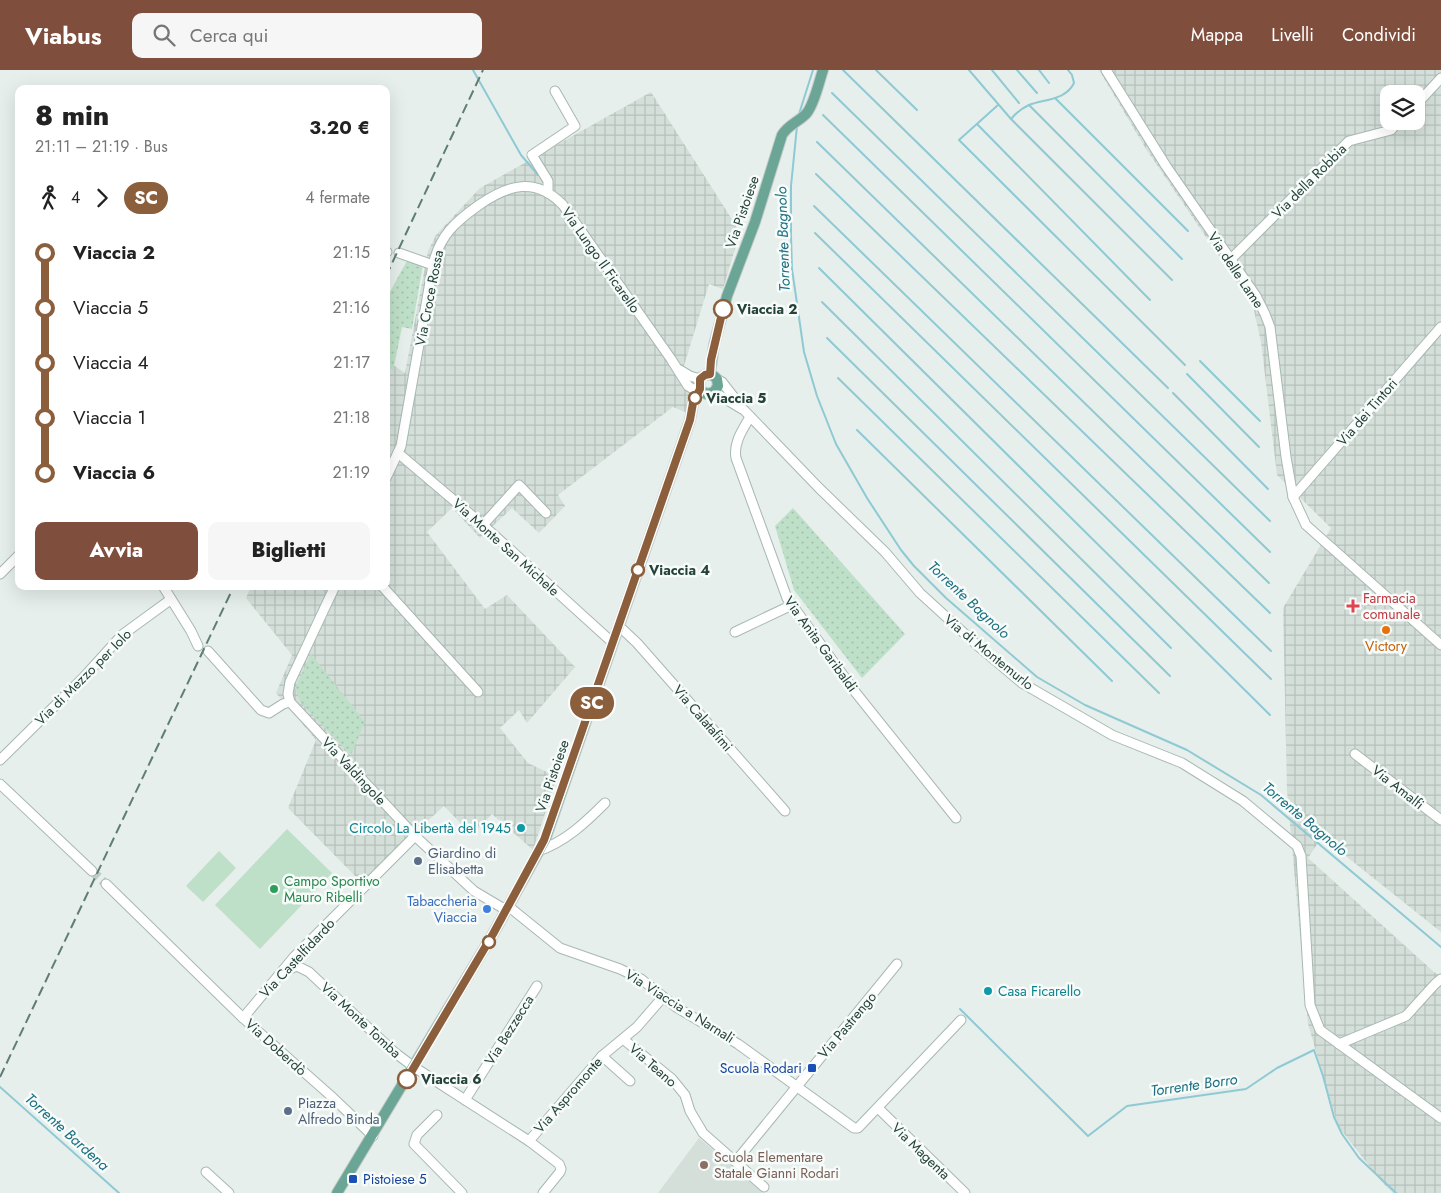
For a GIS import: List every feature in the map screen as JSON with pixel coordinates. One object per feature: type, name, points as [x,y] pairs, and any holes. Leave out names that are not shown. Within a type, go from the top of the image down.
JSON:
[{"type":"main road","name":"Via Pistoiese","points":[[339,1192],[493,934],[544,840],[690,420],[693,403],[705,388],[718,386],[713,377],[713,352],[727,296],[755,222],[781,140],[787,129],[809,110],[823,70]]},
{"type":"main road","points":[[705,388],[705,375],[713,377]]},
{"type":"street","name":"Via delle Lame","points":[[1106,70],[1166,166],[1262,306],[1270,327],[1286,456],[1293,497],[1298,510],[1310,530],[1441,645]]},
{"type":"street","points":[[1425,95],[1441,78]]},
{"type":"street","points":[[548,193],[548,182],[532,155],[575,126],[555,91]]},
{"type":"street","name":"Via della Robbia","points":[[1230,260],[1349,141],[1391,130]]},
{"type":"street","name":"Via Croce Rossa","points":[[390,469],[398,452],[407,418],[437,248],[460,218],[504,189],[515,186],[528,186],[548,193]]},
{"type":"street","name":"Via Lungo Il Ficarello","points":[[548,193],[563,205],[690,388],[705,388]]},
{"type":"street","points":[[399,253],[433,265]]},
{"type":"street","name":"Via dei Tintori","points":[[1293,497],[1441,327]]},
{"type":"street","name":"Via di Montemurlo","points":[[713,377],[722,382],[750,417],[885,552],[920,593],[1022,683],[1112,735],[1182,763],[1244,801],[1297,846],[1301,856],[1310,1005],[1320,1030],[1339,1044]]},
{"type":"street","name":"Via di Montemurlo","points":[[705,388],[743,409]]},
{"type":"street","name":"Via Anita Garibaldi","points":[[750,417],[738,440],[735,452],[736,458],[784,591],[792,605],[856,693],[956,818]]},
{"type":"street","name":"Via Monte San Michele","points":[[398,452],[613,643]]},
{"type":"street","points":[[482,525],[519,485],[546,513]]},
{"type":"street","points":[[0,574],[15,559]]},
{"type":"street","points":[[165,590],[191,631],[198,646]]},
{"type":"street","points":[[208,651],[261,710],[269,713],[290,702],[288,694],[290,682],[333,590]]},
{"type":"street","points":[[386,590],[478,692]]},
{"type":"street","name":"Via di Mezzo per Iolo","points":[[0,760],[83,678],[122,635],[170,600]]},
{"type":"street","points":[[735,632],[792,605]]},
{"type":"street","name":"Via Calatafimi","points":[[619,626],[644,651],[785,812]]},
{"type":"street","name":"Via Valdingole","points":[[290,702],[415,836],[474,891],[507,908]]},
{"type":"street","name":"Via Amalfi","points":[[1354,754],[1441,820]]},
{"type":"street","points":[[0,784],[92,871]]},
{"type":"street","points":[[538,851],[550,847],[571,834],[605,803]]},
{"type":"street","name":"Via Castelfidardo","points":[[243,1018],[294,957],[415,836]]},
{"type":"street","name":"Via Doberdò","points":[[106,884],[243,1018],[373,1136]]},
{"type":"street","name":"Via Viaccia a Narnali","points":[[507,908],[560,948],[631,973],[676,1007],[724,1034],[854,1128],[858,1128],[878,1108],[961,1020]]},
{"type":"street","name":"Via Monte Tomba","points":[[317,934],[303,957],[303,962],[309,972],[394,1052],[414,1067]]},
{"type":"street","name":"Via Pastrengo","points":[[796,1085],[897,964]]},
{"type":"street","name":"Via Monte Tomba","points":[[281,973],[297,966],[309,972]]},
{"type":"street","points":[[1339,1044],[1406,1016],[1441,979]]},
{"type":"street","name":"Via Bezzecca","points":[[465,1100],[537,986]]},
{"type":"street","name":"Via Aspromonte","points":[[414,1067],[529,1141],[602,1056],[637,1026],[663,996]]},
{"type":"street","name":"Via Teano","points":[[623,1039],[672,1079],[685,1095],[690,1111],[703,1133],[764,1187]]},
{"type":"street","points":[[1339,1044],[1441,1118]]},
{"type":"street","points":[[602,1056],[630,1081]]},
{"type":"street","points":[[736,1161],[796,1085]]},
{"type":"street","name":"Via Magenta","points":[[878,1108],[965,1193]]},
{"type":"street","points":[[437,1115],[417,1135],[414,1144],[462,1193]]},
{"type":"street","points":[[529,1141],[561,1166],[560,1172],[543,1193]]},
{"type":"street","points":[[206,1172],[229,1193]]},
{"type":"shaded area","points":[[1099,70],[1441,70],[1441,932],[1322,837],[1308,858],[1434,972],[1441,976],[1441,1193],[1393,1193],[1381,1181],[1338,1126],[1308,1024],[1287,791],[1283,608],[1331,528],[1277,475],[1261,342],[1253,306],[1146,149]]},
{"type":"shaded area","points":[[651,92],[740,232],[723,289],[709,284],[679,382],[692,394],[687,413],[673,407],[558,495],[565,506],[539,533],[512,508],[480,538],[452,508],[427,532],[485,609],[507,595],[575,667],[527,723],[519,710],[500,728],[528,763],[557,777],[533,850],[492,814],[472,835],[444,806],[361,882],[288,808],[316,740],[276,693],[292,655],[246,598],[249,590],[390,590],[390,363],[405,373],[428,251],[436,235],[480,188]]},
{"type":"shaded area","name":"Scuola Elementare Statale Gianni Rodari","points":[[699,1138],[763,1193],[658,1193]]},
{"type":"green space","points":[[408,259],[423,264],[412,329],[402,327],[393,371],[390,368],[390,292]]},
{"type":"green space","points":[[793,508],[905,634],[862,678],[794,590],[775,526]]},
{"type":"green space","points":[[311,654],[365,722],[351,755],[301,703],[295,688]]},
{"type":"green space","name":"Campo Sportivo Mauro Ribelli","points":[[287,829],[332,873],[260,949],[215,905]]},
{"type":"green space","points":[[219,851],[236,868],[203,902],[186,886]]},
{"type":"waterway","points":[[473,70],[521,155],[538,175]]},
{"type":"waterway","name":"Torrente Bagnolo","points":[[799,114],[813,70]]},
{"type":"waterway","points":[[843,70],[1168,388]]},
{"type":"waterway","points":[[876,70],[917,110]]},
{"type":"waterway","points":[[969,70],[1011,119],[1172,280]]},
{"type":"waterway","points":[[992,70],[1019,103]]},
{"type":"waterway","points":[[1017,70],[1037,93]]},
{"type":"waterway","points":[[1039,70],[1049,83]]},
{"type":"waterway","points":[[1011,119],[1026,106],[1066,93],[1074,83],[1072,75],[1068,70]]},
{"type":"waterway","points":[[832,93],[1270,521]]},
{"type":"waterway","points":[[1055,98],[1188,231]]},
{"type":"waterway","points":[[998,105],[959,140],[1185,365]]},
{"type":"waterway","points":[[1029,105],[1182,259]]},
{"type":"waterway","points":[[823,115],[1270,552]]},
{"type":"waterway","points":[[977,124],[1150,300]]},
{"type":"waterway","name":"Torrente Bagnolo","points":[[797,126],[791,186],[792,269],[804,352],[817,396],[836,444],[867,498],[901,550],[946,598],[1037,677],[1085,705],[1187,750],[1261,795],[1441,947]]},
{"type":"waterway","points":[[817,142],[1269,583]]},
{"type":"waterway","points":[[816,174],[1270,613]]},
{"type":"waterway","points":[[814,206],[1271,651]]},
{"type":"waterway","points":[[815,233],[1271,679]]},
{"type":"waterway","points":[[819,268],[1270,715]]},
{"type":"waterway","points":[[822,302],[1171,648]]},
{"type":"waterway","points":[[827,338],[1170,676]]},
{"type":"waterway","points":[[1200,361],[1260,421]]},
{"type":"waterway","points":[[1187,374],[1259,447]]},
{"type":"waterway","points":[[838,378],[1159,693]]},
{"type":"waterway","points":[[1173,393],[1268,489]]},
{"type":"waterway","points":[[857,430],[1112,681]]},
{"type":"waterway","name":"Torrente Borro","points":[[960,1009],[1088,1136],[1127,1106],[1246,1089],[1277,1068],[1314,1050],[1334,1117],[1342,1134],[1359,1158],[1396,1193]]},
{"type":"waterway","name":"Torrente Bardena","points":[[0,1087],[119,1193]]},
{"type":"tunnel","points":[[92,871],[106,884]]},
{"type":"railway","points":[[390,268],[483,70]]},
{"type":"railway","points":[[0,1077],[232,590]]},
{"type":"bus line","name":"SC","points":[[407,1079],[493,934],[544,840],[690,420],[693,403],[700,389],[698,382],[702,376],[710,374],[711,360],[723,309]]},
{"type":"place","name":"Viaccia 2","points":[[723,309]]},
{"type":"place","name":"Viaccia 5","points":[[695,398]]},
{"type":"place","name":"Viaccia 4","points":[[638,570]]},
{"type":"place","name":"Farmacia comunale","points":[[1353,606]]},
{"type":"place","name":"Victory","points":[[1386,630]]},
{"type":"place","name":"Circolo La Libertà del 1945","points":[[521,828]]},
{"type":"place","name":"Giardino di Elisabetta","points":[[418,861]]},
{"type":"place","name":"Campo Sportivo Mauro Ribelli","points":[[274,889]]},
{"type":"place","name":"Tabaccheria Viaccia","points":[[487,909]]},
{"type":"place","name":"Casa Ficarello","points":[[988,991]]},
{"type":"place","name":"Scuola Rodari","points":[[812,1068]]},
{"type":"place","name":"Viaccia 6","points":[[407,1079]]},
{"type":"place","name":"Piazza Alfredo Binda","points":[[288,1111]]},
{"type":"place","name":"Scuola Elementare Statale Gianni Rodari","points":[[704,1165]]},
{"type":"place","name":"Pistoiese 5","points":[[353,1179]]}]
